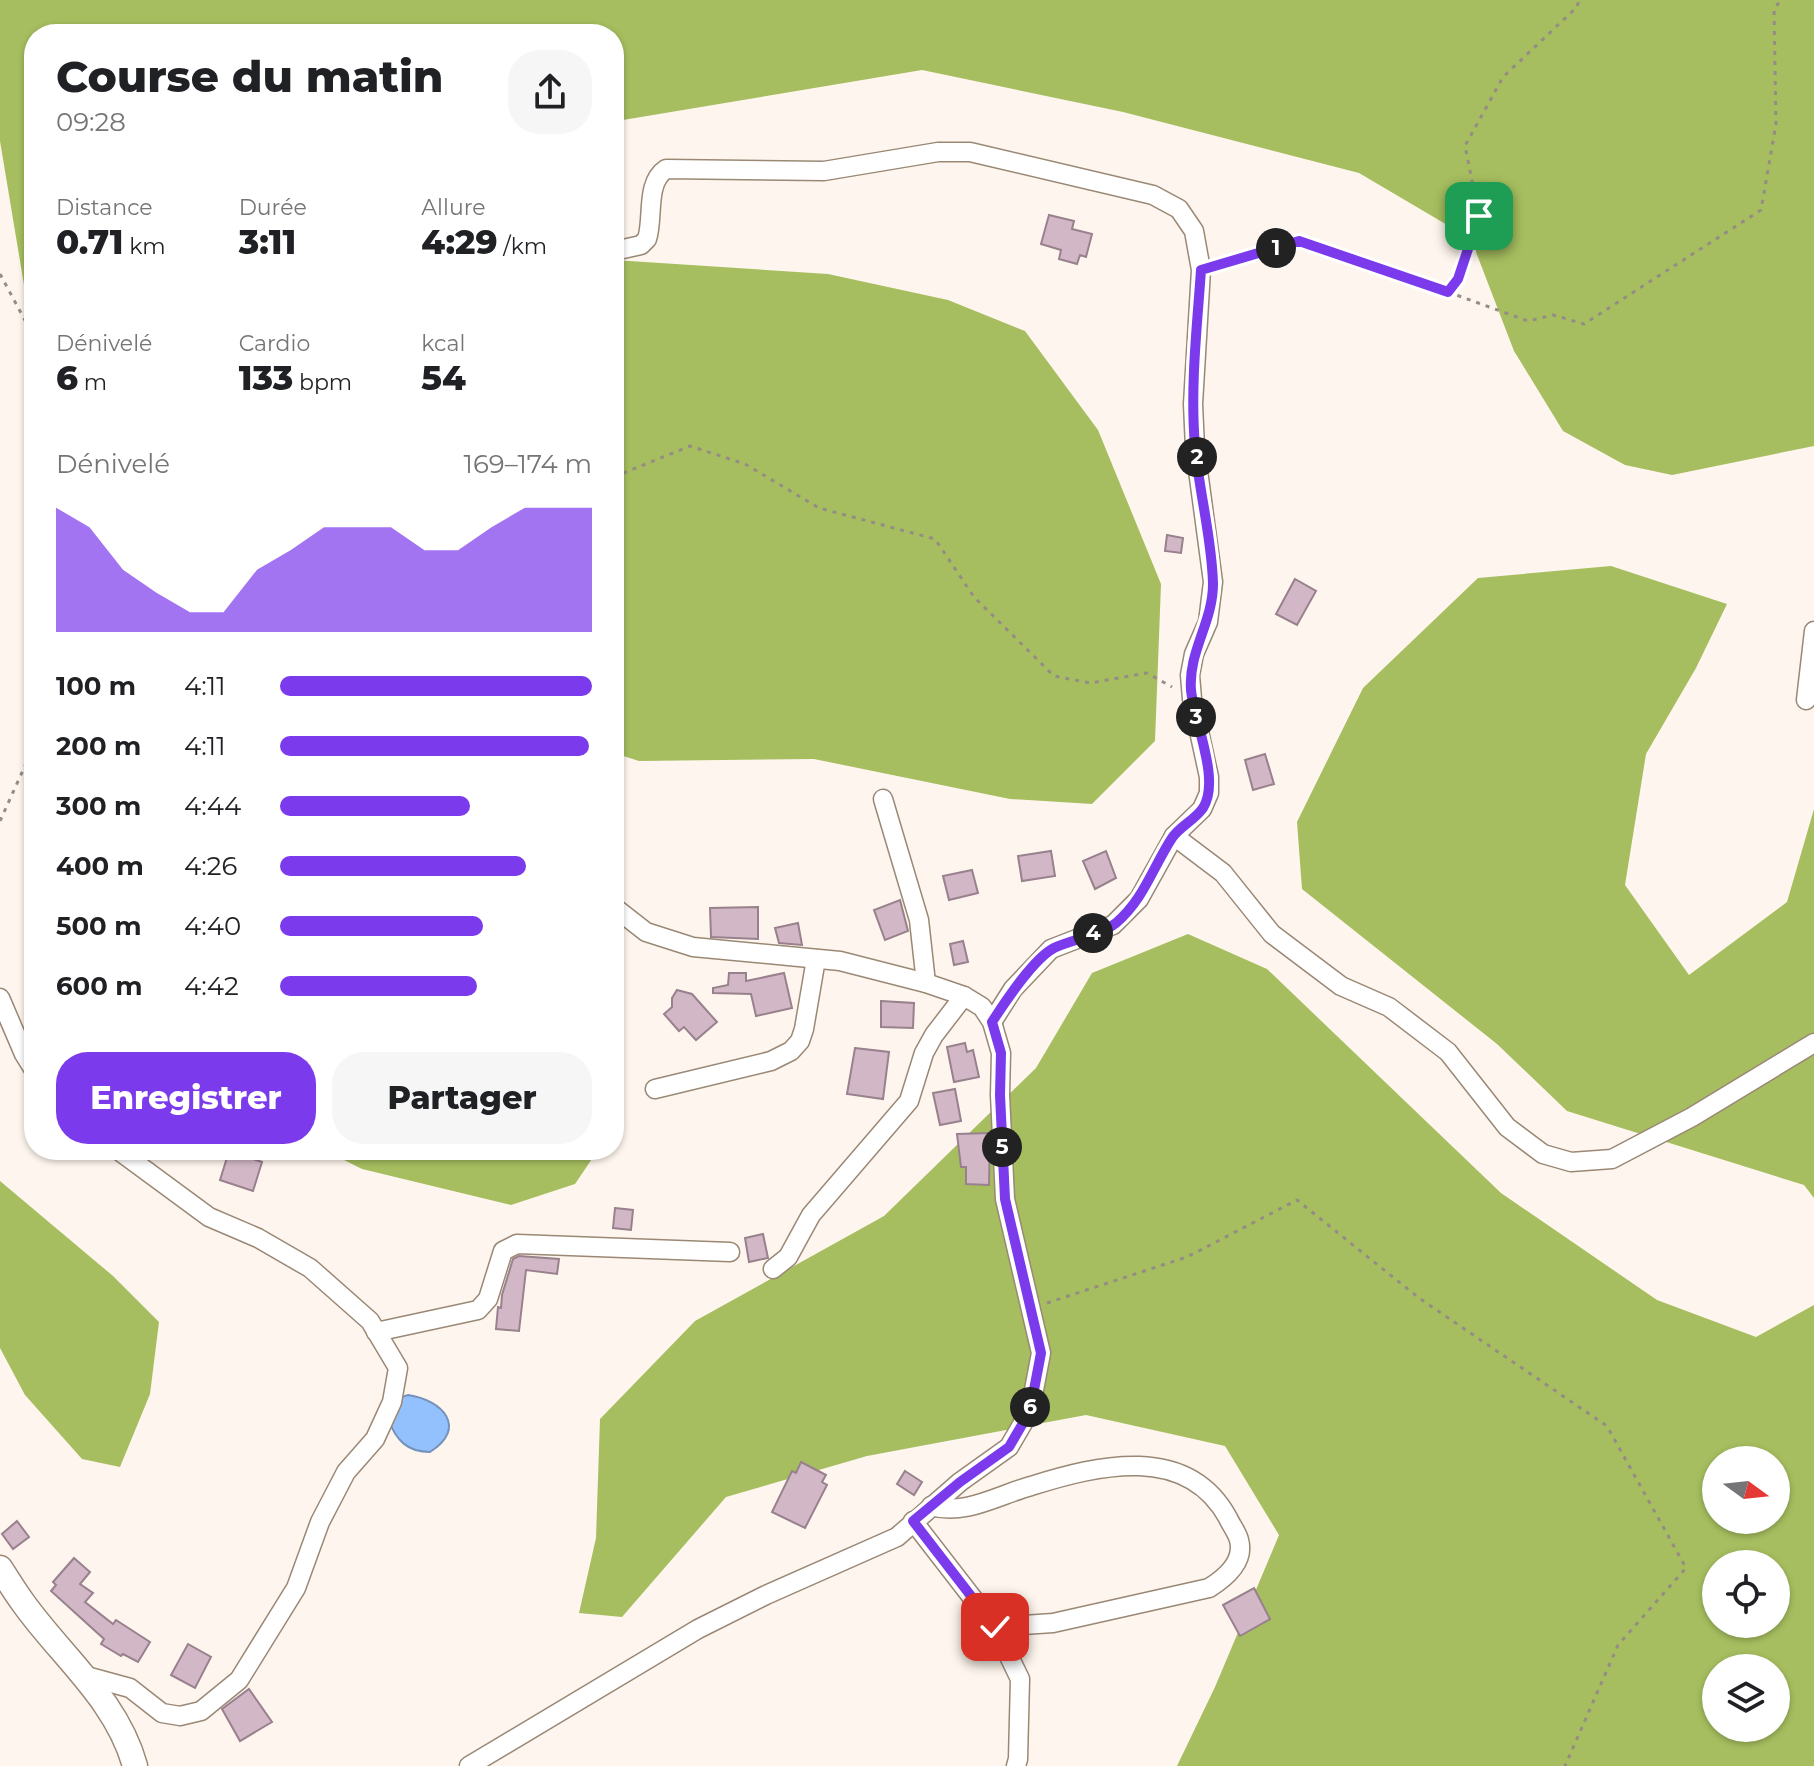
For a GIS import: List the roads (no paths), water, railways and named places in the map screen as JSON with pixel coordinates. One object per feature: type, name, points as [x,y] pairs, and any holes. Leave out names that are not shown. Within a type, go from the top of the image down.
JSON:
[{"type":"street","points":[[624,249],[641,245],[647,239],[654,185],[660,172],[666,169],[824,171],[938,152],[970,152],[1153,195],[1179,209],[1194,231],[1201,270],[1193,404],[1212,592],[1208,622],[1194,654],[1190,675],[1192,699],[1209,777],[1209,793],[1202,809],[1174,836],[1139,899],[1113,925],[1051,949],[1013,989],[992,1022]]},
{"type":"street","points":[[1806,700],[1814,631]]},
{"type":"street","points":[[883,799],[919,920],[926,983]]},
{"type":"street","points":[[1174,836],[1223,873],[1272,934],[1341,986],[1389,1007],[1448,1052],[1507,1127],[1543,1154],[1571,1162],[1612,1159],[1692,1117],[1814,1043]]},
{"type":"street","points":[[469,1766],[698,1629],[897,1537],[931,1506],[1009,1447],[1030,1411],[1041,1353],[1005,1199],[1001,1053],[992,1022],[982,1007],[964,996],[926,983],[840,961],[693,947],[646,932],[624,915]]},
{"type":"street","points":[[655,1089],[771,1061],[791,1051],[800,1041],[804,1029],[816,959]]},
{"type":"street","points":[[773,1269],[788,1257],[811,1215],[909,1101],[924,1053],[964,996]]},
{"type":"street","points":[[0,998],[24,1054]]},
{"type":"street","points":[[86,1676],[130,1688],[162,1713],[180,1716],[201,1711],[239,1680],[296,1588],[320,1522],[346,1472],[375,1439],[392,1402],[398,1368],[370,1321],[310,1268],[258,1238],[209,1217],[132,1160]]},
{"type":"street","points":[[376,1332],[478,1310],[488,1299],[503,1251],[517,1244],[730,1252]]},
{"type":"street","points":[[931,1506],[954,1510],[1075,1474],[1149,1465],[1189,1476],[1205,1486],[1219,1502],[1239,1539],[1236,1563],[1224,1579],[1209,1588],[1053,1623],[995,1627]]},
{"type":"street","points":[[913,1521],[995,1627],[1020,1679],[1016,1766]]},
{"type":"street","points":[[0,1568],[24,1605],[86,1676],[120,1729],[135,1766]]},
{"type":"water","points":[[408,1395],[432,1403],[446,1416],[448,1434],[430,1452],[415,1450],[403,1443],[388,1419],[398,1398]]}]
